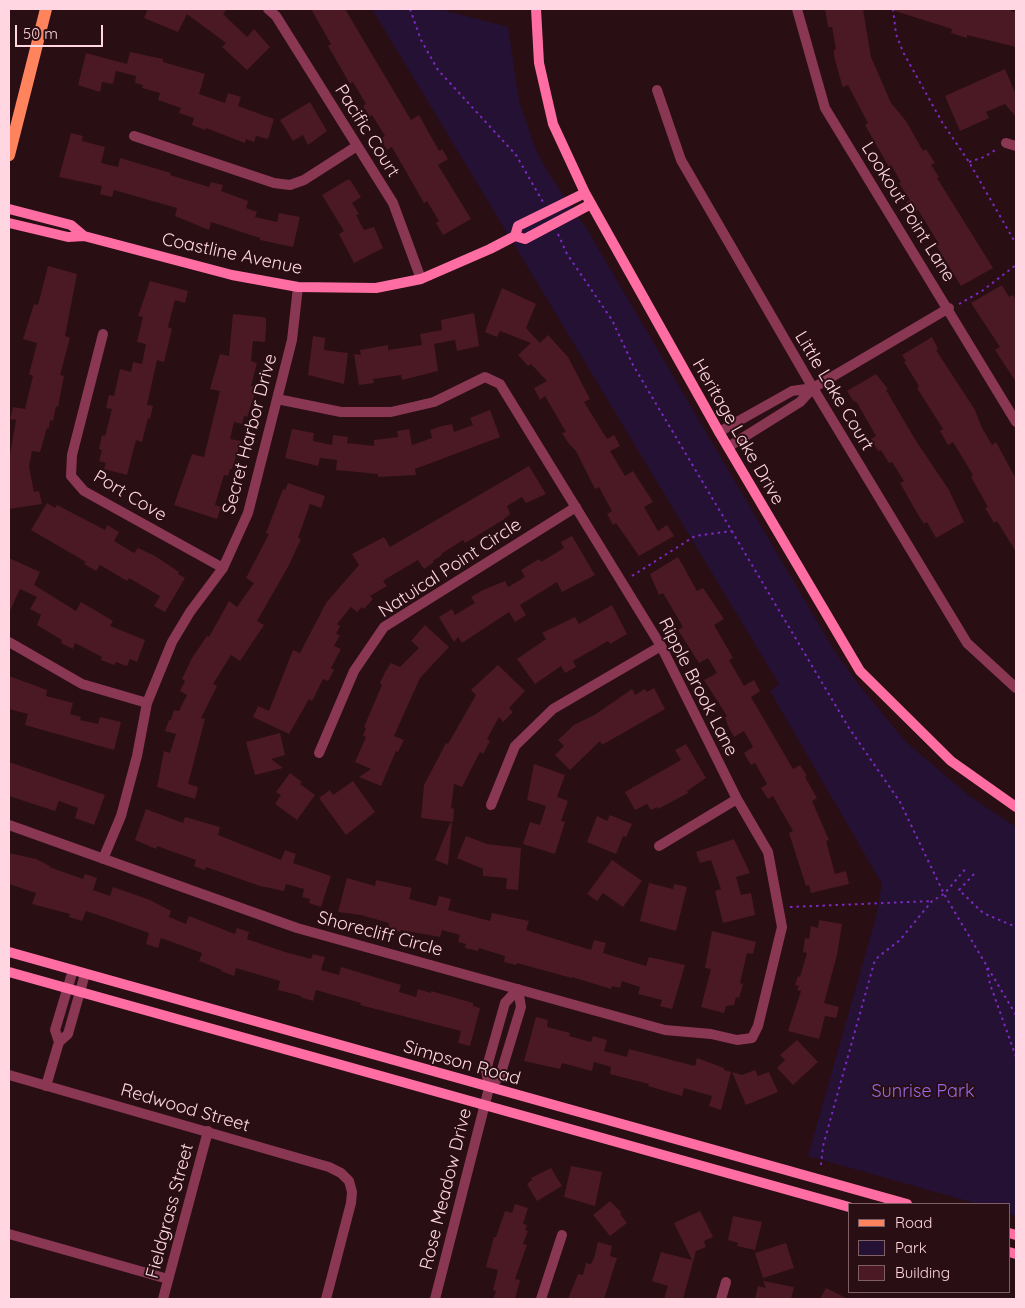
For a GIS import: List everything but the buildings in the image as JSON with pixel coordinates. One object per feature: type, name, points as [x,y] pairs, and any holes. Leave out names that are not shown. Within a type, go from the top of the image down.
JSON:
[{"type":"main road","points":[[9,155],[46,9]]},
{"type":"main road","name":"Heritage Lake Drive","points":[[536,9],[539,63],[553,124],[585,193],[718,432],[860,671],[951,761],[1016,807]]},
{"type":"main road","name":"Coastline Avenue","points":[[515,236],[518,226],[585,193]]},
{"type":"main road","name":"Coastline Avenue","points":[[9,223],[68,237],[84,236],[232,275],[298,287],[376,288],[421,279],[515,236],[525,239],[591,204]]},
{"type":"main road","name":"Coastline Avenue","points":[[9,209],[71,225],[84,236]]},
{"type":"main road","name":"Simpson Road","points":[[9,952],[903,1203]]},
{"type":"main road","name":"Simpson Road","points":[[9,972],[848,1207]]},
{"type":"street","name":"Pacific Court","points":[[268,9],[276,16],[393,203],[421,279]]},
{"type":"street","name":"Lookout Point Lane","points":[[797,9],[825,108],[949,308],[1016,422]]},
{"type":"street","name":"Little Lake Court","points":[[657,90],[680,160],[813,388],[967,643],[1016,688]]},
{"type":"street","points":[[134,136],[274,183],[290,185],[304,180],[357,146]]},
{"type":"street","name":"Secret Harbor Drive","points":[[103,858],[121,816],[137,756],[147,703],[172,642],[190,612],[223,568],[248,513],[292,340],[298,287]]},
{"type":"street","points":[[728,447],[800,402],[813,388],[949,308]]},
{"type":"street","name":"Port Cove","points":[[103,334],[72,455],[71,476],[84,491],[223,568]]},
{"type":"street","name":"Ripple Brook Lane","points":[[277,398],[341,412],[391,412],[434,402],[485,377],[500,384],[662,646],[737,799],[768,852],[782,927],[758,1026],[752,1038]]},
{"type":"street","points":[[718,432],[792,391],[813,388]]},
{"type":"street","name":"Natuical Point Circle","points":[[320,753],[354,671],[384,627],[576,508]]},
{"type":"street","points":[[9,642],[82,684],[147,703]]},
{"type":"street","points":[[491,805],[515,746],[553,708],[662,646]]},
{"type":"street","points":[[659,846],[737,799]]},
{"type":"street","name":"Shorecliff Circle","points":[[9,825],[297,928],[665,1030],[711,1034],[737,1040],[752,1038]]},
{"type":"street","points":[[59,1042],[55,1030],[73,970]]},
{"type":"street","points":[[46,1086],[59,1042],[68,1034],[84,974]]},
{"type":"street","points":[[489,1088],[486,1070],[505,1003],[518,989]]},
{"type":"street","points":[[489,1088],[500,1076],[521,1007],[518,989]]},
{"type":"street","name":"Redwood Street","points":[[9,1075],[329,1167],[349,1181],[352,1192],[351,1203],[326,1299]]},
{"type":"street","name":"Rose Meadow Drive","points":[[435,1299],[489,1088]]},
{"type":"street","name":"Fieldgrass Street","points":[[163,1299],[208,1131]]},
{"type":"street","points":[[9,1234],[168,1279]]},
{"type":"street","points":[[541,1299],[562,1235]]},
{"type":"street","points":[[722,1299],[726,1282]]},
{"type":"path","points":[[410,9],[421,40],[438,70],[516,155],[547,211]]},
{"type":"path","points":[[893,9],[896,34],[903,52],[942,122],[970,162],[1016,244]]},
{"type":"path","points":[[970,162],[1011,145]]},
{"type":"path","points":[[554,224],[567,254],[612,320],[633,365],[849,728],[900,802],[944,894],[1016,1015]]},
{"type":"path","points":[[949,308],[982,290],[1016,264]]},
{"type":"path","points":[[622,582],[695,536],[732,531]]},
{"type":"path","points":[[821,1165],[823,1146],[874,963],[878,957],[900,940],[932,902],[944,894],[967,867]]},
{"type":"path","points":[[974,874],[959,890],[983,913],[1016,927]]},
{"type":"path","points":[[778,910],[794,906],[932,902]]},
{"type":"path","points":[[987,966],[990,984],[1016,1057]]},
{"type":"green space","name":"Sunrise Park","points":[[372,9],[439,9],[508,27],[519,101],[536,150],[547,171],[588,231],[834,650],[859,685],[905,741],[968,795],[1016,827],[1016,1216],[1010,1214],[1010,1203],[974,1203],[808,1156],[876,917],[882,884],[770,691],[779,684]]}]
